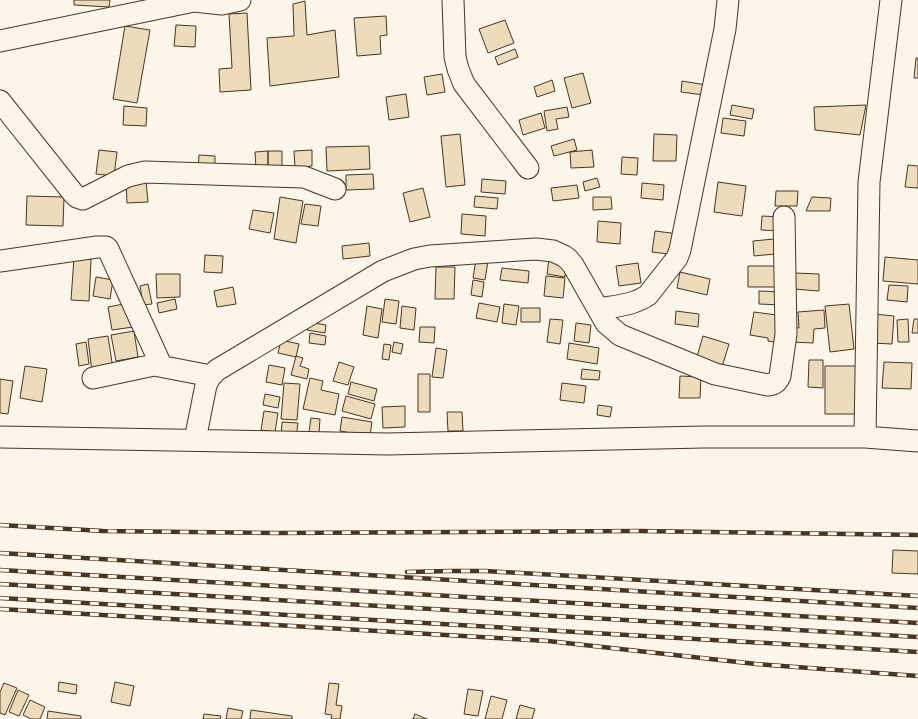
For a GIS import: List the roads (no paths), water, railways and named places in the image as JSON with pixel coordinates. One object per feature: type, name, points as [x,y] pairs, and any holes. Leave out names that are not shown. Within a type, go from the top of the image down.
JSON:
[{"type":"street","points":[[0,41],[196,1],[222,4],[240,0]]},
{"type":"street","points":[[453,0],[455,57],[458,70],[464,84],[528,168]]},
{"type":"street","points":[[599,309],[633,303],[648,295],[679,254],[725,29],[728,0]]},
{"type":"street","points":[[865,437],[869,182],[891,0]]},
{"type":"street","points":[[0,100],[73,193],[77,197],[83,199],[128,176],[144,172],[304,177],[335,189]]},
{"type":"street","points":[[195,440],[205,389],[217,370],[373,276],[422,257],[536,249],[553,252],[564,256],[573,265],[606,323],[620,335],[715,374],[768,385],[773,384],[777,382],[780,376],[786,334],[784,217]]},
{"type":"street","points":[[0,261],[106,247],[161,365]]},
{"type":"street","points":[[93,378],[150,365],[161,365],[212,376]]},
{"type":"street","points":[[0,437],[388,444],[696,437],[865,437],[918,441]]},
{"type":"railway","points":[[0,525],[103,531],[277,533],[638,531],[918,535]]},
{"type":"railway","points":[[0,553],[918,608]]},
{"type":"railway","points":[[0,570],[918,623]]},
{"type":"railway","points":[[407,572],[485,571],[918,596]]},
{"type":"railway","points":[[0,584],[918,637]]},
{"type":"railway","points":[[0,598],[918,652]]},
{"type":"railway","points":[[0,609],[548,641],[756,664],[918,676]]}]
